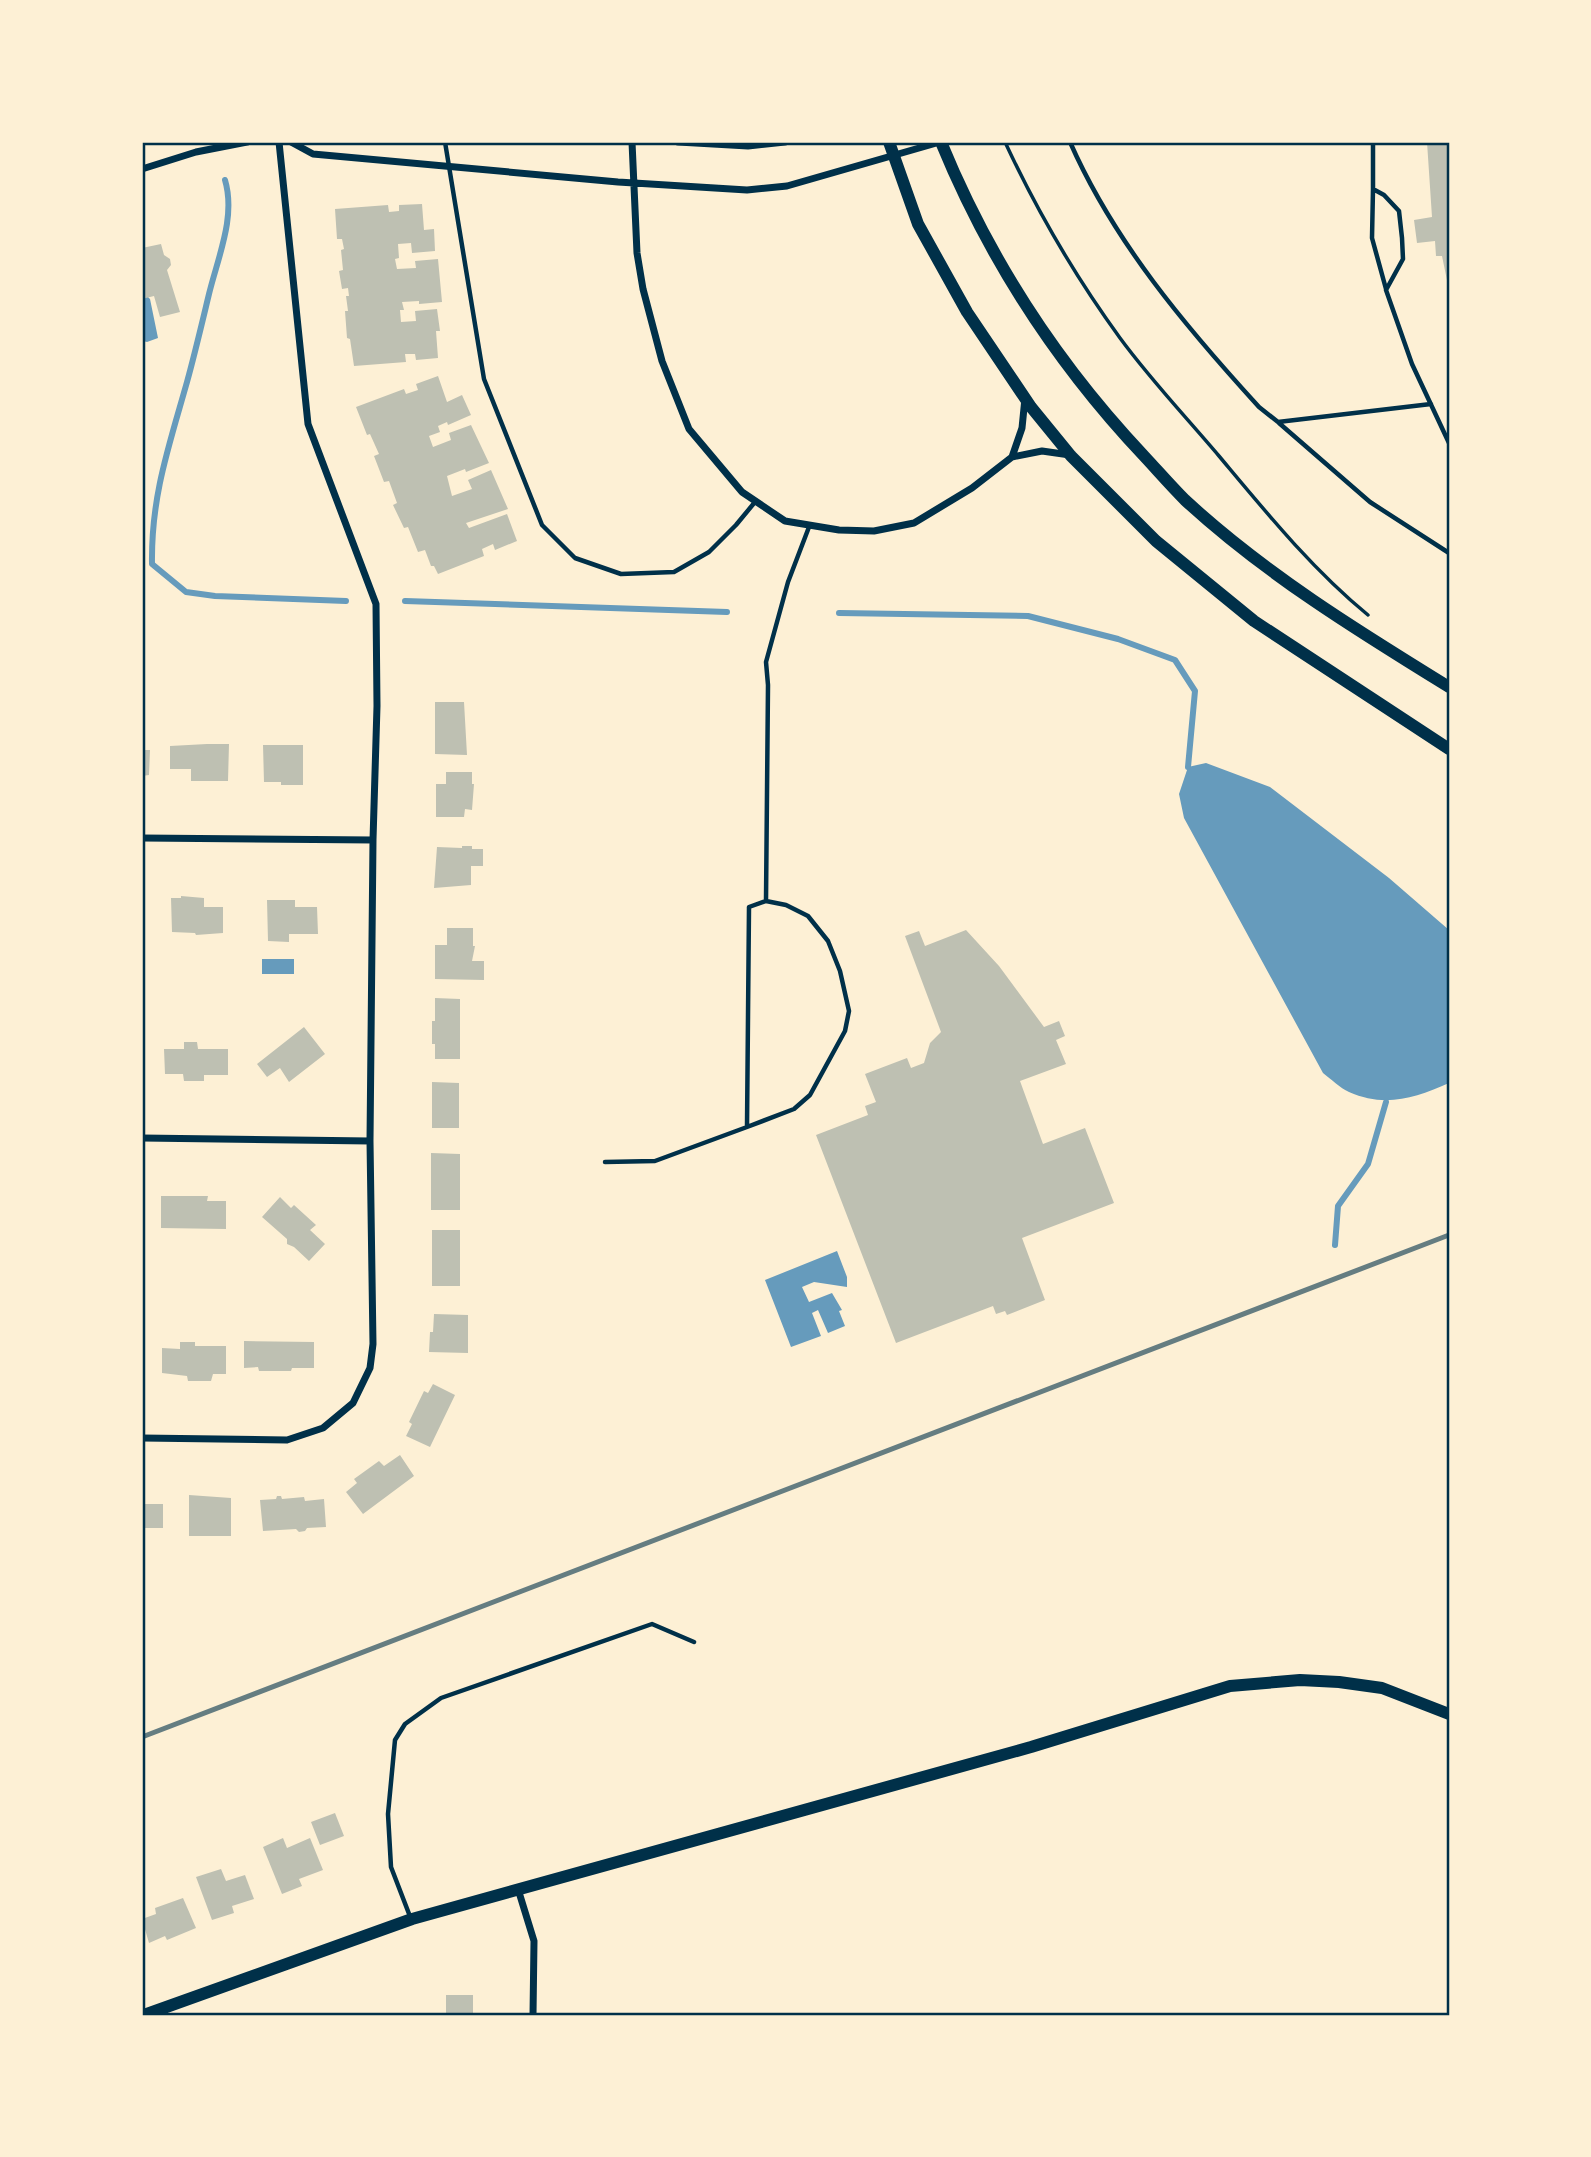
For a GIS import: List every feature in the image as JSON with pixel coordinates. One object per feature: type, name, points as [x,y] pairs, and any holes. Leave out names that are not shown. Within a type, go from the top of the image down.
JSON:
[{"type":"main road","points":[[889,142],[918,224],[967,312],[1025,397],[1071,456],[1156,541],[1255,621],[1449,749]]},
{"type":"main road","points":[[941,142],[982,230],[1037,325],[1079,383],[1120,431],[1184,499],[1253,556],[1324,607],[1449,687]]},
{"type":"main road","points":[[144,2015],[412,1919],[1031,1747],[1230,1686],[1300,1680],[1339,1682],[1382,1688],[1449,1714]]},
{"type":"street","points":[[142,169],[196,152],[247,142]]},
{"type":"street","points":[[142,1438],[287,1440],[323,1428],[353,1403],[370,1368],[373,1344],[370,1141],[377,706],[376,604],[308,424],[279,142]]},
{"type":"street","points":[[291,142],[313,153],[633,183],[747,190],[774,189],[817,179],[941,142]]},
{"type":"street","points":[[632,142],[640,274],[662,361],[689,429],[741,492],[785,521],[809,527],[874,531],[914,523],[972,488],[1012,457],[1042,451],[1071,456]]},
{"type":"street","points":[[678,142],[748,146],[785,142]]},
{"type":"street","points":[[1012,457],[1022,428],[1025,397]]},
{"type":"street","points":[[142,838],[373,840]]},
{"type":"street","points":[[142,1138],[370,1141]]},
{"type":"street","points":[[518,1889],[534,1941],[533,2015]]},
{"type":"lane","points":[[445,142],[484,379],[542,525],[575,558],[621,574],[674,572],[709,552],[755,502]]},
{"type":"lane","points":[[1070,142],[1110,216],[1166,300],[1259,408],[1370,502],[1449,554]]},
{"type":"lane","points":[[1373,142],[1371,238],[1412,364],[1449,443]]},
{"type":"lane","points":[[1373,189],[1384,195],[1399,211],[1403,259],[1387,290]]},
{"type":"lane","points":[[1278,422],[1431,404]]},
{"type":"lane","points":[[766,901],[766,662],[788,582],[809,527]]},
{"type":"lane","points":[[605,1162],[655,1161],[747,1127],[793,1109],[810,1096],[845,1031],[849,1011],[840,971],[828,941],[808,916],[786,905],[766,901],[749,907],[747,1127]]},
{"type":"lane","points":[[412,1919],[391,1867],[388,1814],[395,1740],[405,1724],[441,1698],[652,1624],[694,1642]]},
{"type":"path","points":[[1005,142],[1026,187],[1067,260],[1122,340],[1286,534],[1339,591],[1375,621]]},
{"type":"water","points":[[147,296],[150,299],[158,338],[147,342],[143,341],[142,337],[142,297]]},
{"type":"water","points":[[1206,763],[1270,787],[1389,878],[1449,930],[1449,1083],[1412,1097],[1387,1100],[1362,1097],[1349,1092],[1323,1073],[1184,818],[1179,794],[1188,767]]},
{"type":"water","points":[[262,959],[294,959],[294,974],[262,974]]},
{"type":"water","points":[[837,1251],[847,1277],[847,1287],[814,1282],[802,1287],[809,1302],[832,1293],[842,1310],[839,1311],[845,1326],[828,1333],[818,1310],[812,1313],[821,1336],[791,1347],[765,1280]]},
{"type":"building","points":[[1427,142],[1449,142],[1449,290],[1442,256],[1436,256],[1435,241],[1417,243],[1414,220],[1432,217]]},
{"type":"building","points":[[422,204],[424,230],[434,229],[435,251],[412,253],[411,243],[398,244],[399,258],[395,259],[397,269],[416,268],[415,261],[438,259],[442,302],[402,302],[404,310],[400,310],[401,322],[416,321],[415,311],[437,309],[440,331],[436,331],[438,358],[416,360],[415,354],[405,354],[406,362],[354,366],[350,339],[347,338],[345,311],[348,311],[348,288],[342,289],[339,271],[343,270],[341,250],[344,249],[342,239],[337,239],[335,209],[388,205],[389,212],[399,211],[399,205]]},
{"type":"building","points":[[161,244],[164,255],[170,259],[171,265],[167,270],[180,312],[160,317],[154,296],[142,299],[142,248]]},
{"type":"building","points":[[438,376],[447,402],[462,395],[471,415],[448,425],[447,422],[438,426],[440,432],[429,436],[433,447],[451,440],[449,433],[471,425],[489,463],[447,476],[452,496],[472,489],[468,480],[491,470],[508,509],[466,523],[469,528],[507,514],[517,541],[495,550],[493,544],[482,549],[484,556],[438,574],[434,566],[431,566],[425,550],[418,552],[408,527],[404,528],[393,505],[397,503],[389,481],[384,482],[374,456],[379,454],[370,434],[367,435],[356,407],[404,389],[406,394],[418,390],[416,384]]},
{"type":"building","points":[[435,702],[464,702],[467,755],[435,754]]},
{"type":"building","points":[[229,744],[228,781],[191,781],[191,769],[170,769],[170,746]]},
{"type":"building","points":[[263,745],[303,745],[303,785],[264,782]]},
{"type":"building","points":[[142,750],[150,750],[149,775],[142,776]]},
{"type":"building","points":[[446,772],[472,772],[472,810],[465,809],[464,817],[436,817],[436,784],[446,784]]},
{"type":"building","points":[[437,847],[483,849],[483,866],[471,866],[471,885],[434,888]]},
{"type":"building","points":[[171,898],[204,898],[204,907],[223,907],[223,933],[196,935],[172,932]]},
{"type":"building","points":[[267,900],[295,900],[295,907],[317,907],[318,934],[289,934],[289,942],[268,941]]},
{"type":"building","points":[[447,928],[473,928],[475,946],[472,961],[484,961],[484,980],[435,979],[435,945],[447,945]]},
{"type":"building","points":[[966,930],[999,966],[1044,1027],[1059,1021],[1065,1036],[1056,1040],[1066,1064],[1020,1081],[1043,1144],[1085,1128],[1114,1203],[1022,1238],[1045,1300],[1007,1315],[1005,1311],[996,1314],[993,1306],[896,1343],[816,1135],[868,1115],[865,1106],[876,1102],[865,1074],[907,1058],[911,1068],[924,1063],[930,1043],[941,1032],[905,936],[919,931],[925,946]]},
{"type":"building","points":[[435,998],[460,999],[460,1059],[435,1059],[432,1021],[435,1021]]},
{"type":"building","points":[[304,1027],[325,1054],[289,1082],[280,1068],[267,1077],[257,1064]]},
{"type":"building","points":[[184,1042],[197,1042],[198,1049],[228,1049],[228,1075],[204,1075],[204,1081],[184,1081],[183,1074],[165,1074],[164,1049],[184,1049]]},
{"type":"building","points":[[432,1082],[459,1083],[459,1128],[432,1128]]},
{"type":"building","points":[[431,1153],[460,1154],[460,1210],[431,1210]]},
{"type":"building","points":[[161,1196],[208,1196],[207,1201],[226,1201],[226,1229],[161,1228]]},
{"type":"building","points":[[280,1197],[291,1208],[294,1205],[316,1225],[310,1230],[325,1244],[309,1261],[287,1244],[287,1239],[262,1217]]},
{"type":"building","points":[[432,1230],[460,1230],[460,1286],[432,1286]]},
{"type":"building","points":[[434,1314],[468,1315],[468,1353],[429,1352]]},
{"type":"building","points":[[244,1341],[314,1342],[314,1368],[259,1371],[258,1367],[244,1368]]},
{"type":"building","points":[[180,1342],[195,1342],[195,1346],[226,1346],[226,1374],[213,1374],[211,1381],[188,1381],[187,1376],[162,1373],[162,1348],[180,1349]]},
{"type":"building","points":[[142,1348],[145,1348],[144,1380],[142,1380]]},
{"type":"building","points":[[433,1384],[455,1395],[430,1447],[406,1436],[412,1424],[409,1422],[424,1391],[428,1393]]},
{"type":"building","points":[[400,1455],[414,1476],[363,1514],[346,1492],[357,1483],[354,1479],[379,1461],[384,1466]]},
{"type":"building","points":[[142,1494],[144,1504],[163,1504],[163,1528],[142,1528]]},
{"type":"building","points":[[189,1495],[231,1498],[231,1536],[189,1536]]},
{"type":"building","points":[[277,1496],[282,1499],[304,1497],[305,1501],[324,1499],[326,1527],[307,1528],[299,1532],[296,1529],[263,1531],[260,1500],[276,1499]]},
{"type":"building","points":[[335,1813],[344,1836],[320,1845],[311,1822]]},
{"type":"building","points":[[283,1838],[287,1848],[310,1838],[323,1870],[299,1879],[302,1886],[282,1894],[263,1847]]},
{"type":"building","points":[[221,1869],[226,1881],[245,1875],[254,1899],[232,1906],[234,1913],[212,1920],[196,1877]]},
{"type":"building","points":[[183,1898],[196,1928],[167,1940],[165,1936],[149,1943],[142,1919],[156,1914],[155,1908]]},
{"type":"building","points":[[446,1995],[473,1995],[473,2015],[446,2015]]},
{"type":"waterway","points":[[225,180],[228,194],[227,223],[162,472],[152,539],[152,564],[186,592],[215,596],[346,601]]},
{"type":"waterway","points":[[405,601],[727,612]]},
{"type":"waterway","points":[[839,613],[1028,616],[1118,639],[1175,660],[1195,691],[1188,767]]},
{"type":"waterway","points":[[1335,1245],[1338,1206],[1368,1164],[1386,1102]]},
{"type":"railway","points":[[142,1737],[1449,1235]]}]
